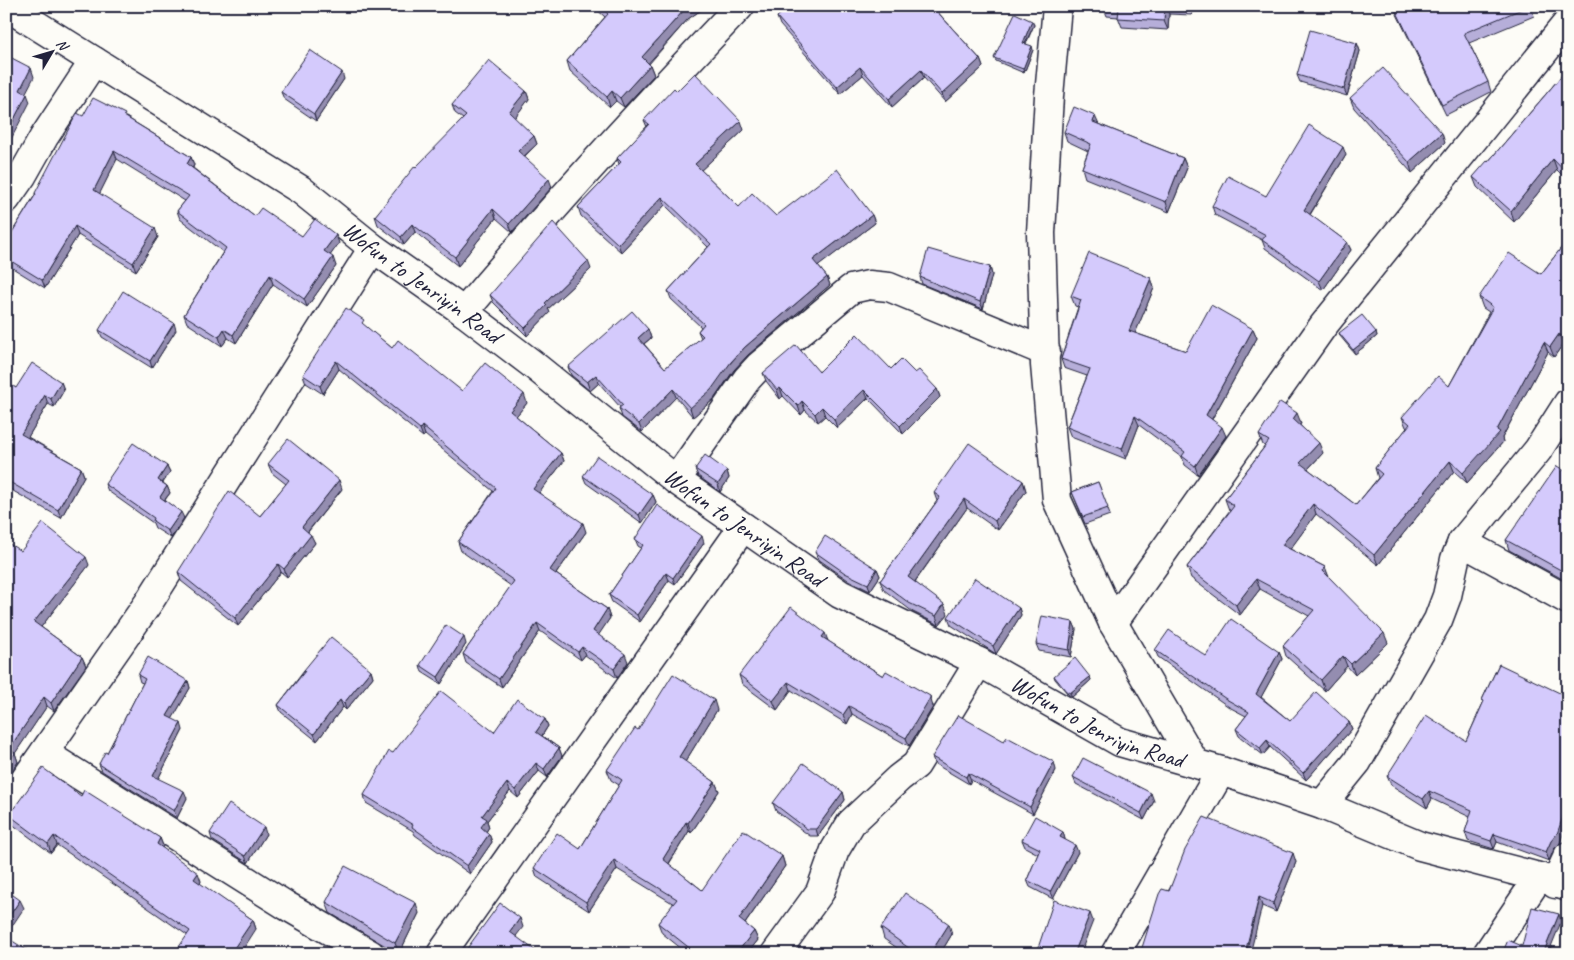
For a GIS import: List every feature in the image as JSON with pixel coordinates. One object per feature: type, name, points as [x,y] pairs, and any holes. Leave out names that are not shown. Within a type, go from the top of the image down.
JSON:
[{"type":"street","name":"Wofun to Jenriyin Road","points":[[6,6],[301,190],[373,248],[464,312],[531,363],[676,480],[840,594],[979,662],[1120,742],[1221,771],[1322,805],[1420,846],[1554,883]]},
{"type":"street","points":[[464,312],[518,248],[740,6]]},
{"type":"street","points":[[1057,6],[1049,96],[1041,233],[1045,366],[1057,500],[1113,622],[1195,763]]},
{"type":"street","points":[[1113,622],[1323,326],[1560,19]]},
{"type":"street","points":[[6,199],[94,61]]},
{"type":"street","points":[[6,807],[149,602],[373,248]]},
{"type":"street","points":[[676,480],[747,379],[759,366],[851,290],[869,285],[889,287],[1046,352]]},
{"type":"street","points":[[1322,805],[1357,762],[1438,620],[1447,596],[1455,558],[1462,542],[1538,450],[1568,403]]},
{"type":"street","points":[[441,954],[743,527]]},
{"type":"street","points":[[1462,542],[1568,600]]},
{"type":"street","points":[[775,954],[820,892],[835,850],[851,823],[916,764],[979,662]]},
{"type":"street","points":[[44,753],[287,906],[370,954]]},
{"type":"street","points":[[1115,954],[1221,771]]},
{"type":"street","points":[[1487,954],[1554,883],[1568,856]]},
{"type":"building","points":[[600,6],[689,6],[642,57],[650,65],[620,98],[612,91],[607,97],[567,61],[608,14]]},
{"type":"building","points":[[790,6],[932,6],[980,59],[942,94],[921,70],[889,99],[860,67],[837,87],[777,17]]},
{"type":"building","points":[[1103,6],[1165,6],[1164,21],[1118,18],[1119,8]]},
{"type":"building","points":[[1394,6],[1529,6],[1464,33],[1488,82],[1442,105]]},
{"type":"building","points":[[1015,13],[1032,21],[1023,43],[1032,46],[1023,69],[994,58]]},
{"type":"building","points":[[1310,30],[1357,43],[1344,89],[1297,75]]},
{"type":"building","points":[[310,50],[342,72],[314,114],[281,92]]},
{"type":"building","points":[[6,55],[31,68],[20,90],[27,94],[6,135]]},
{"type":"building","points":[[489,60],[526,91],[509,112],[534,136],[518,151],[549,179],[509,224],[493,209],[455,257],[412,224],[401,237],[375,216],[415,166],[466,116],[452,105]]},
{"type":"building","points":[[1568,66],[1568,175],[1553,159],[1511,211],[1473,177],[1488,162]]},
{"type":"building","points":[[1383,68],[1442,133],[1409,162],[1350,98]]},
{"type":"building","points":[[695,73],[741,121],[695,164],[739,207],[752,193],[776,216],[837,169],[872,215],[813,260],[827,277],[745,347],[731,362],[711,390],[690,408],[673,389],[639,424],[619,408],[623,405],[596,375],[587,382],[568,367],[632,311],[648,329],[638,338],[665,368],[703,336],[698,331],[704,324],[668,291],[711,244],[662,197],[618,244],[578,207],[621,162],[617,158],[649,124],[644,120],[674,88],[677,91]]},
{"type":"building","points":[[93,98],[125,114],[124,116],[191,157],[187,164],[255,216],[261,208],[302,236],[315,219],[336,235],[324,251],[333,257],[304,299],[270,275],[233,335],[224,329],[219,337],[184,315],[226,248],[177,211],[189,196],[114,151],[94,190],[155,228],[133,263],[75,226],[42,280],[6,258],[6,242],[36,194],[77,113],[83,116]]},
{"type":"building","points":[[1074,107],[1095,116],[1093,122],[1183,158],[1166,202],[1082,168],[1091,144],[1064,132]]},
{"type":"building","points":[[1309,125],[1343,147],[1304,210],[1347,242],[1319,281],[1262,240],[1266,235],[1212,206],[1228,176],[1266,196]]},
{"type":"building","points":[[553,222],[588,261],[545,303],[547,305],[525,328],[490,295]]},
{"type":"building","points":[[1568,239],[1568,340],[1559,334],[1550,347],[1544,342],[1497,430],[1500,432],[1463,473],[1450,461],[1374,555],[1313,504],[1282,545],[1325,567],[1323,571],[1384,633],[1351,664],[1343,656],[1321,680],[1283,646],[1314,610],[1256,579],[1236,605],[1187,567],[1234,506],[1225,499],[1269,441],[1259,435],[1280,402],[1297,413],[1293,419],[1319,443],[1300,463],[1356,505],[1382,474],[1375,468],[1410,424],[1402,417],[1438,376],[1449,386],[1493,307],[1479,297],[1509,253],[1541,274]]},
{"type":"building","points":[[928,249],[990,267],[980,302],[920,277]]},
{"type":"building","points":[[1089,253],[1151,278],[1129,331],[1186,351],[1211,305],[1253,329],[1206,415],[1222,427],[1195,466],[1182,456],[1185,452],[1135,416],[1122,449],[1067,427],[1090,369],[1061,359],[1081,300],[1071,296]]},
{"type":"building","points":[[123,291],[174,323],[150,361],[99,330]]},
{"type":"building","points":[[346,308],[364,320],[362,323],[392,348],[398,340],[462,391],[485,363],[524,394],[510,411],[561,453],[533,489],[583,523],[550,570],[607,609],[593,631],[625,654],[614,669],[582,647],[578,652],[537,623],[499,679],[463,654],[514,581],[458,542],[496,488],[422,426],[420,429],[336,361],[320,386],[303,375]]},
{"type":"building","points":[[1362,315],[1376,332],[1353,350],[1339,333]]},
{"type":"building","points":[[857,334],[891,369],[901,359],[915,373],[919,370],[937,389],[900,426],[864,390],[834,419],[822,407],[815,414],[802,401],[798,406],[780,388],[777,390],[763,373],[796,345],[819,372]]},
{"type":"building","points":[[32,363],[61,382],[51,399],[45,395],[21,434],[81,468],[58,510],[6,480],[6,382],[16,388]]},
{"type":"building","points":[[288,439],[339,480],[302,527],[311,535],[284,569],[278,564],[235,618],[178,572],[229,491],[260,516],[289,480],[268,464]]},
{"type":"building","points":[[133,443],[167,466],[158,480],[167,486],[160,497],[181,512],[168,531],[153,521],[154,518],[105,484]]},
{"type":"building","points":[[969,443],[1023,481],[995,521],[964,499],[908,577],[944,604],[936,616],[909,603],[880,581],[940,497],[934,493]]},
{"type":"building","points":[[705,455],[727,471],[718,484],[695,469]]},
{"type":"building","points":[[597,456],[653,495],[639,515],[583,476]]},
{"type":"building","points":[[1557,466],[1568,473],[1568,574],[1506,540]]},
{"type":"building","points":[[1098,482],[1108,508],[1083,517],[1072,492]]},
{"type":"building","points":[[657,505],[702,536],[673,578],[666,573],[637,615],[609,595],[643,545],[635,539]]},
{"type":"building","points":[[43,523],[86,557],[34,622],[82,657],[51,703],[44,697],[9,749],[15,753],[6,766],[6,542],[21,551]]},
{"type":"building","points":[[825,536],[877,569],[868,584],[845,573],[815,552]]},
{"type":"building","points":[[975,578],[1019,608],[993,646],[948,617]]},
{"type":"building","points":[[791,607],[825,633],[822,637],[883,676],[886,671],[930,696],[906,738],[849,706],[843,715],[788,682],[773,701],[739,675]]},
{"type":"building","points":[[1042,616],[1073,622],[1069,650],[1036,644]]},
{"type":"building","points":[[1231,619],[1279,652],[1256,694],[1290,721],[1316,692],[1349,722],[1303,773],[1267,740],[1260,748],[1236,729],[1249,712],[1226,699],[1155,650],[1169,630],[1206,656]]},
{"type":"building","points":[[446,625],[464,637],[438,677],[420,665]]},
{"type":"building","points":[[331,637],[371,670],[344,703],[340,700],[314,734],[278,705]]},
{"type":"building","points":[[148,657],[188,681],[167,716],[181,723],[153,776],[184,791],[174,811],[99,764],[105,752],[107,753],[145,679],[138,675]]},
{"type":"building","points":[[1075,658],[1090,677],[1070,693],[1066,691],[1054,676]]},
{"type":"building","points":[[1499,664],[1566,696],[1568,693],[1568,802],[1557,834],[1546,852],[1494,834],[1491,841],[1465,832],[1472,810],[1429,791],[1423,799],[1387,776],[1426,715],[1466,741]]},
{"type":"building","points":[[673,674],[714,700],[679,757],[715,782],[688,823],[686,822],[663,859],[702,890],[743,830],[782,856],[739,919],[754,931],[736,954],[697,954],[658,923],[677,899],[614,860],[586,902],[534,868],[557,833],[580,849],[622,780],[607,770],[635,728],[638,730]]},
{"type":"building","points":[[441,691],[494,732],[517,699],[545,719],[536,732],[559,748],[544,769],[536,763],[515,790],[507,783],[482,816],[487,819],[481,827],[489,834],[467,866],[412,827],[413,825],[364,795],[389,751],[393,753]]},
{"type":"building","points":[[958,715],[1004,741],[1007,737],[1054,762],[1030,807],[968,773],[966,777],[932,757]]},
{"type":"building","points":[[1083,758],[1151,793],[1141,813],[1073,777]]},
{"type":"building","points":[[803,763],[843,792],[816,829],[807,829],[773,803]]},
{"type":"building","points":[[43,768],[81,796],[84,790],[160,838],[157,844],[198,873],[194,879],[253,920],[230,954],[174,954],[190,931],[54,836],[48,844],[9,815]]},
{"type":"building","points":[[229,804],[264,827],[245,856],[210,833]]},
{"type":"building","points":[[1035,816],[1063,832],[1060,837],[1075,845],[1050,892],[1027,880],[1040,849],[1022,840]]},
{"type":"building","points":[[1204,817],[1293,853],[1273,903],[1259,897],[1245,953],[1248,954],[1140,954],[1159,894],[1162,889],[1169,891],[1185,850]]},
{"type":"building","points":[[345,866],[416,903],[395,943],[326,902]]},
{"type":"building","points":[[6,890],[20,900],[6,921]]},
{"type":"building","points":[[905,893],[949,924],[930,954],[917,954],[881,928]]},
{"type":"building","points":[[1054,900],[1090,913],[1074,954],[1036,954]]},
{"type":"building","points":[[500,903],[520,918],[510,932],[540,954],[463,954]]},
{"type":"building","points":[[1532,907],[1559,914],[1543,954],[1502,954],[1508,940],[1522,946]]},
{"type":"building","points":[[6,937],[33,954],[6,954]]},
{"type":"building","points":[[1127,949],[1140,954],[1123,954]]}]
